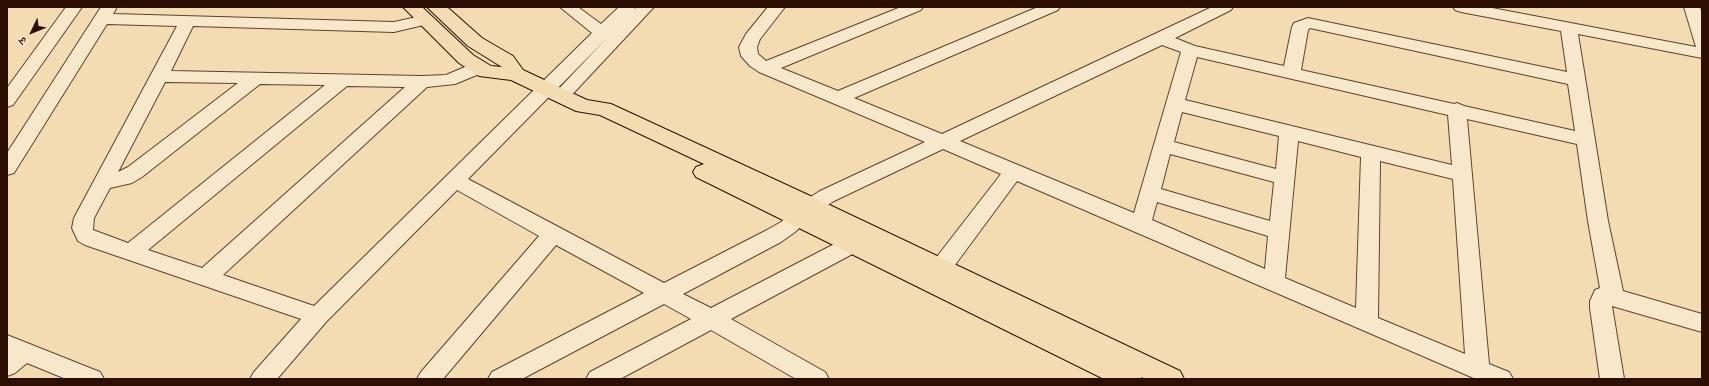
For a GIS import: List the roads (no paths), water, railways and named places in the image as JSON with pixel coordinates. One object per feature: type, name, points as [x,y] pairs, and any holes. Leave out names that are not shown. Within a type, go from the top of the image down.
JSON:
[{"type":"main road","points":[[412,7],[431,13],[475,42],[506,60],[511,65],[515,74]]},
{"type":"main road","points":[[431,13],[466,59],[478,68],[494,74],[515,74],[582,106],[589,115],[595,119],[804,212],[935,276],[1171,379]]},
{"type":"main road","points":[[935,276],[1129,379]]},
{"type":"street","points":[[7,101],[74,7]]},
{"type":"street","points":[[568,7],[603,34]]},
{"type":"street","points":[[553,92],[628,7]]},
{"type":"street","points":[[262,379],[318,316],[456,180],[646,7]]},
{"type":"street","points":[[777,7],[752,38],[748,47],[750,56],[764,68],[1141,224],[1367,323],[1501,379]]},
{"type":"street","points":[[764,68],[915,7]]},
{"type":"street","points":[[838,98],[1052,7]]},
{"type":"street","points":[[1461,7],[1702,53]]},
{"type":"street","points":[[1692,7],[1702,43]]},
{"type":"street","points":[[500,379],[774,236],[804,212],[834,192],[944,142],[1161,39],[1221,8]]},
{"type":"street","points":[[7,168],[106,13],[188,21],[394,27],[431,13]]},
{"type":"street","points":[[188,21],[84,218],[82,228],[85,235],[92,239],[318,316]]},
{"type":"street","points":[[1292,72],[1300,27],[1308,23],[1577,80]]},
{"type":"street","points":[[1569,28],[1598,221],[1613,297]]},
{"type":"street","points":[[1161,39],[1190,50],[1457,109],[1586,140]]},
{"type":"street","points":[[1141,224],[1190,50]]},
{"type":"street","points":[[158,76],[422,82],[449,80],[478,68]]},
{"type":"street","points":[[104,182],[125,178],[135,172],[256,78]]},
{"type":"street","points":[[131,252],[343,80]]},
{"type":"street","points":[[205,278],[422,82]]},
{"type":"street","points":[[1175,104],[1464,175]]},
{"type":"street","points":[[1457,109],[1464,175],[1478,370]]},
{"type":"street","points":[[1274,282],[1289,132]]},
{"type":"street","points":[[1163,146],[1284,178]]},
{"type":"street","points":[[1367,323],[1371,152]]},
{"type":"street","points":[[935,276],[1014,171]]},
{"type":"street","points":[[456,180],[817,379]]},
{"type":"street","points":[[1150,193],[1279,231]]},
{"type":"street","points":[[429,379],[554,233]]},
{"type":"street","points":[[598,379],[711,320],[858,239]]},
{"type":"street","points":[[1612,379],[1601,301],[1603,296],[1613,297],[1702,323]]},
{"type":"street","points":[[12,354],[92,379]]}]
